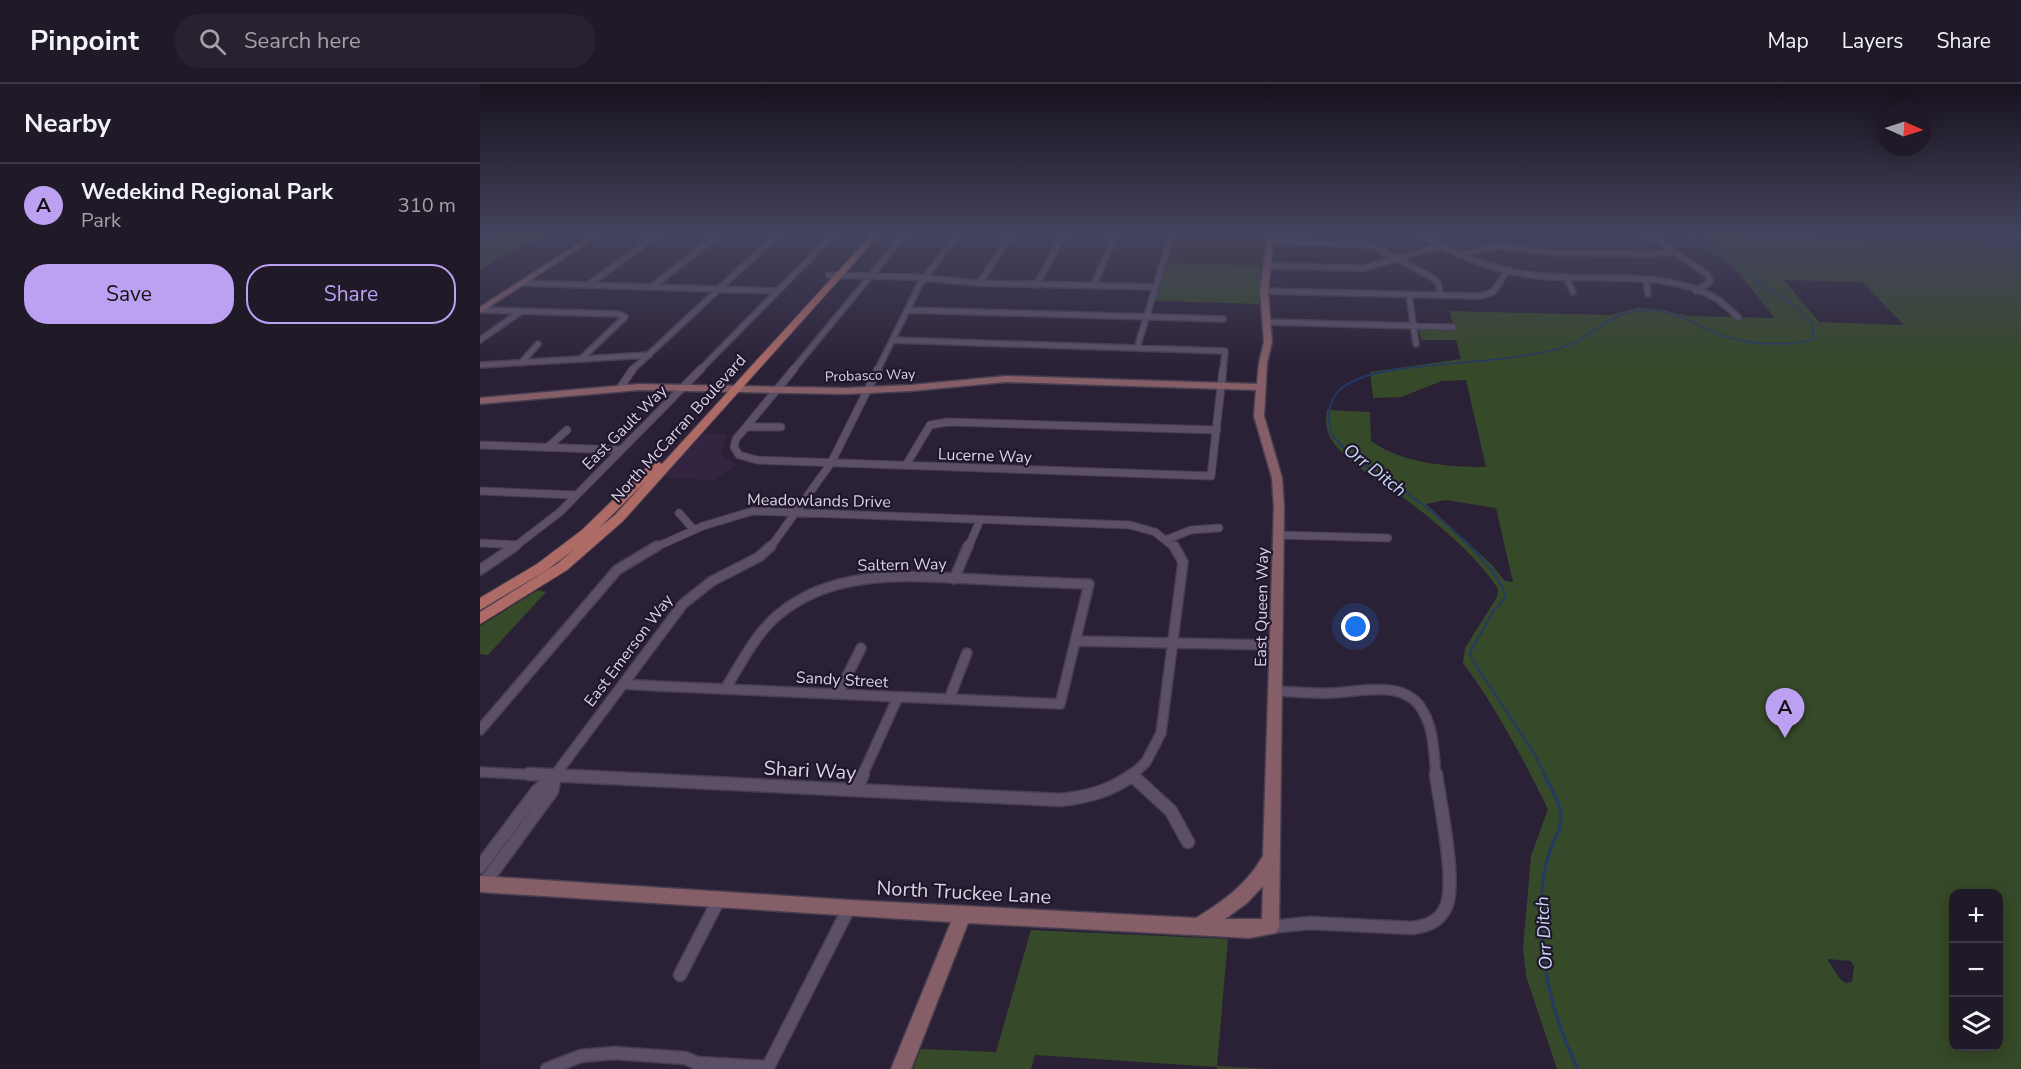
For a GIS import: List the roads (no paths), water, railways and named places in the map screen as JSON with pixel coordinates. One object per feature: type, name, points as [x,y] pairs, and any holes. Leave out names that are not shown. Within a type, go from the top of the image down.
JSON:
[{"type":"main road","name":"North McCarran Boulevard","points":[[480,619],[539,583],[601,535],[829,279]]},
{"type":"main road","name":"North McCarran Boulevard","points":[[480,605],[542,567],[587,533],[730,389]]},
{"type":"street","points":[[481,311],[528,279]]},
{"type":"street","points":[[587,285],[595,279]]},
{"type":"street","points":[[652,287],[662,279]]},
{"type":"street","points":[[620,388],[632,370],[728,279]]},
{"type":"street","name":"East Gault Way","points":[[480,570],[518,545],[576,495],[789,279]]},
{"type":"street","points":[[747,427],[869,279]]},
{"type":"street","name":"East Emerson Way","points":[[480,867],[537,791],[555,775],[683,604],[712,581],[759,557],[774,544],[831,463],[923,279]]},
{"type":"street","points":[[935,279],[979,283],[1154,287]]},
{"type":"street","points":[[979,283],[982,279]]},
{"type":"street","points":[[1036,285],[1039,279]]},
{"type":"street","points":[[1093,286],[1096,279]]},
{"type":"street","points":[[1137,348],[1157,279]]},
{"type":"street","name":"East Queen Way","points":[[1265,279],[1264,291],[1268,344],[1261,387],[1260,423],[1276,478],[1279,535],[1270,927]]},
{"type":"street","points":[[1433,279],[1442,296]]},
{"type":"street","points":[[1264,291],[1442,296],[1487,295],[1494,291],[1502,279]]},
{"type":"street","points":[[1567,279],[1573,292]]},
{"type":"street","points":[[1648,294],[1646,279],[1696,291],[1723,304],[1738,317]]},
{"type":"street","points":[[1696,291],[1708,284],[1710,279]]},
{"type":"street","points":[[522,283],[777,291]]},
{"type":"street","points":[[1408,295],[1416,344]]},
{"type":"street","points":[[907,310],[1224,320]]},
{"type":"street","points":[[481,311],[619,314],[625,317],[582,358]]},
{"type":"street","points":[[480,340],[520,311]]},
{"type":"street","points":[[1267,322],[1453,327]]},
{"type":"street","points":[[893,340],[1225,351],[1216,430],[948,422],[930,425],[906,465]]},
{"type":"street","points":[[521,363],[538,344]]},
{"type":"street","points":[[480,365],[649,355]]},
{"type":"street","name":"Probasco Way","points":[[480,401],[620,388],[866,391],[1006,379],[1261,387]]},
{"type":"street","points":[[747,427],[781,427]]},
{"type":"street","name":"Lucerne Way","points":[[747,427],[735,443],[735,452],[744,458],[757,460],[1211,476],[1216,430]]},
{"type":"street","points":[[548,447],[567,430]]},
{"type":"street","points":[[480,445],[621,450]]},
{"type":"street","points":[[480,491],[576,495]]},
{"type":"street","name":"Meadowlands Drive","points":[[480,730],[617,570],[633,559],[694,530],[741,512],[1130,525],[1152,530],[1168,539]]},
{"type":"street","points":[[679,513],[694,530]]},
{"type":"street","points":[[954,579],[980,520]]},
{"type":"street","points":[[1168,539],[1191,530],[1219,528]]},
{"type":"street","points":[[1279,535],[1388,538]]},
{"type":"street","name":"Shari Way","points":[[480,772],[1076,800],[1108,791],[1133,776],[1152,755],[1161,733],[1184,570],[1180,554],[1168,539]]},
{"type":"street","points":[[480,543],[518,545]]},
{"type":"street","name":"Saltern Way","points":[[725,689],[770,623],[791,605],[817,591],[845,581],[873,576],[1089,584],[1075,641]]},
{"type":"street","points":[[1075,641],[1277,645]]},
{"type":"street","name":"Sandy Street","points":[[623,684],[1060,704],[1075,641]]},
{"type":"street","points":[[838,694],[861,648]]},
{"type":"street","points":[[948,699],[967,653]]},
{"type":"street","name":"North Truckee Lane","points":[[482,884],[849,908],[1250,929],[1301,922],[1415,927],[1425,926],[1442,915],[1449,900],[1450,878],[1430,727],[1424,711],[1411,697],[1385,688],[1339,693],[1276,692]]},
{"type":"street","points":[[856,790],[897,697]]},
{"type":"street","name":"East Emerson Way","points":[[482,884],[552,791],[555,775]]},
{"type":"street","points":[[1133,776],[1171,811],[1188,842]]},
{"type":"street","points":[[1199,926],[1246,894],[1260,878],[1273,854]]},
{"type":"street","points":[[680,975],[720,899]]},
{"type":"street","points":[[547,1069],[575,1055],[597,1052],[685,1058],[697,1063],[767,1068],[849,908]]},
{"type":"street","points":[[901,1069],[963,913]]},
{"type":"waterway","name":"Orr Ditch","points":[[1389,371],[1515,357],[1557,349],[1570,345],[1610,320],[1634,311],[1648,310],[1673,314],[1713,332],[1749,342],[1788,344],[1812,340],[1814,337],[1811,322],[1798,308],[1752,279]]},
{"type":"waterway","name":"Orr Ditch","points":[[1397,369],[1357,379],[1337,393],[1331,403],[1329,416],[1331,433],[1359,461],[1438,517],[1468,544],[1494,574],[1502,587],[1505,598],[1493,612],[1470,652],[1472,659],[1534,753],[1545,776]]},
{"type":"waterway","name":"Orr Ditch","points":[[1544,774],[1558,803],[1561,818],[1559,830],[1547,860],[1543,882],[1542,941],[1548,985],[1560,1027],[1578,1069]]},
{"type":"place","name":"Wedekind Regional Park","points":[[1785,738]]}]
